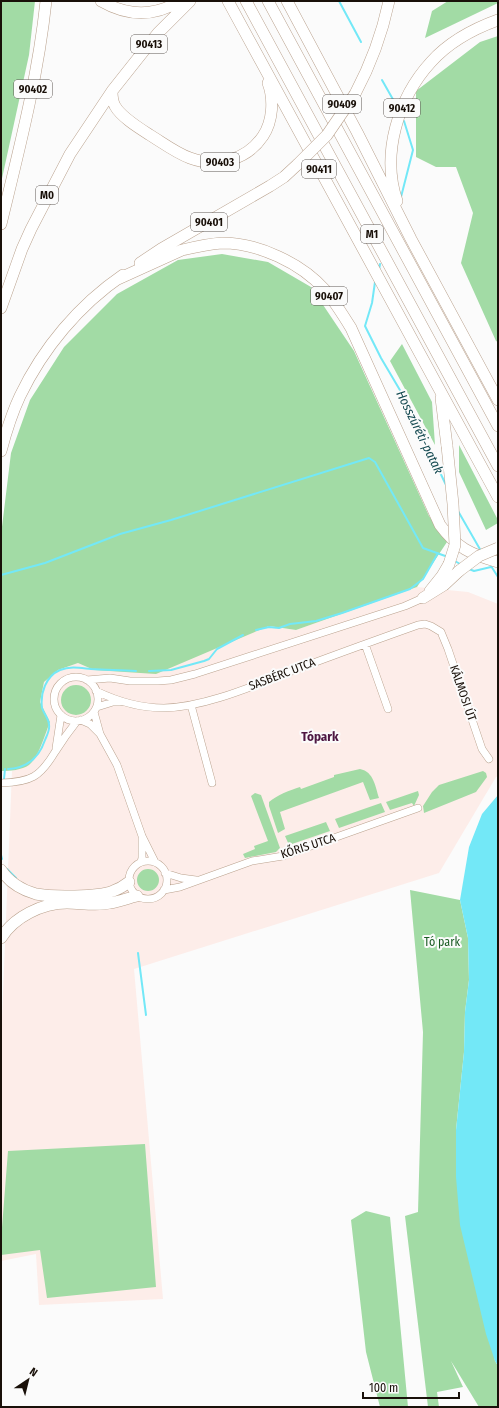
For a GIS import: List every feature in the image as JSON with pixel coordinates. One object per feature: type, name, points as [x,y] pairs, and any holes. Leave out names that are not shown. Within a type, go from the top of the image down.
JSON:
[{"type":"highway","name":"90402","points":[[1,224],[28,111],[38,60],[46,1]]},
{"type":"highway","points":[[101,1],[118,9],[141,13],[160,10],[180,1]]},
{"type":"highway","name":"90413","points":[[112,91],[158,33],[190,1]]},
{"type":"highway","name":"90411","points":[[228,1],[498,497]]},
{"type":"highway","name":"M1","points":[[246,1],[498,466]]},
{"type":"highway","name":"M1","points":[[268,1],[498,426]]},
{"type":"highway","name":"90409","points":[[287,1],[357,132],[411,239],[498,400]]},
{"type":"highway","name":"90401","points":[[1,451],[19,397],[43,355],[58,335],[89,302],[118,279],[161,249],[284,177],[327,135],[355,94],[368,68],[380,38],[390,1]]},
{"type":"highway","name":"90412","points":[[411,239],[396,200],[391,174],[393,139],[402,108],[412,87],[432,61],[471,31],[498,20]]},
{"type":"highway","name":"90403","points":[[112,91],[114,104],[120,113],[147,133],[181,154],[211,163],[234,159],[254,148],[266,132],[271,114],[272,98],[269,85],[257,54]]},
{"type":"highway","name":"M0","points":[[1,308],[22,249],[42,204],[70,154],[112,91]]},
{"type":"highway","name":"90407","points":[[118,279],[182,250],[222,243],[243,246],[270,253],[303,271],[325,290],[351,328],[440,525],[456,544],[470,553],[498,562]]},
{"type":"highway","points":[[424,598],[442,576],[449,564],[455,545],[453,504],[443,408],[439,388]]},
{"type":"highway","points":[[424,598],[444,585],[479,556],[498,548]]},
{"type":"highway","points":[[1,870],[10,881],[19,887],[37,894],[66,896],[112,892],[129,882]]},
{"type":"highway","points":[[1,938],[16,921],[32,911],[44,907],[58,904],[111,903],[137,896]]},
{"type":"street","points":[[155,862],[141,862],[132,869],[129,882],[131,890],[137,896],[145,899],[154,898],[164,890],[166,885],[166,873],[155,862],[142,836],[117,765],[100,734],[90,724],[71,720],[61,715],[57,709],[55,696],[57,689],[61,684],[73,678],[87,680],[110,678],[130,681],[158,681],[189,676],[405,606],[424,598]]},
{"type":"street","name":"SASBÉRC UTCA","points":[[96,691],[124,702],[153,708],[191,705],[235,692],[418,625],[425,624],[436,628]]},
{"type":"street","name":"KÁLMOSI ÚT","points":[[436,628],[440,632],[448,649],[482,749],[489,759]]},
{"type":"street","points":[[365,644],[388,709]]},
{"type":"street","points":[[1,783],[25,780],[39,774],[46,767],[55,752],[79,721],[91,716],[95,709],[98,696],[92,685],[87,680]]},
{"type":"street","name":"SASBÉRC UTCA","points":[[95,709],[113,702],[124,702]]},
{"type":"street","points":[[191,705],[212,783]]},
{"type":"street","points":[[95,709],[100,734]]},
{"type":"street","points":[[55,752],[61,723],[61,715]]},
{"type":"street","name":"KŐRIS UTCA","points":[[164,890],[180,887],[252,860],[283,856],[418,808]]},
{"type":"street","points":[[141,862],[142,836]]},
{"type":"street","name":"KŐRIS UTCA","points":[[166,873],[181,878],[197,880]]},
{"type":"shaded area","points":[[417,587],[468,592],[498,604],[498,776],[439,873],[134,969],[163,1299],[39,1305],[36,1254],[1,1261],[1,1043],[12,771],[29,765],[37,754],[50,722],[40,702],[44,682],[58,670],[78,663],[94,670],[269,626],[296,630]]},
{"type":"green space","points":[[2,1],[35,1],[29,55],[1,183]]},
{"type":"green space","points":[[448,1],[498,1],[498,3],[425,38],[432,11]]},
{"type":"green space","points":[[498,36],[498,342],[496,341],[461,263],[473,213],[456,167],[436,167],[416,157],[416,91],[480,42]]},
{"type":"green space","points":[[222,254],[268,262],[311,287],[354,351],[429,516],[447,542],[417,587],[296,630],[269,626],[156,674],[94,670],[78,663],[58,670],[44,682],[40,702],[50,722],[36,757],[29,765],[23,768],[1,771],[1,535],[11,453],[30,400],[64,347],[117,294],[178,260]]},
{"type":"green space","points":[[402,344],[432,402],[435,445],[390,361]]},
{"type":"green space","points":[[459,445],[498,520],[498,523],[486,530],[459,472]]},
{"type":"green space","points":[[76,685],[87,689],[91,700],[87,711],[76,715],[65,711],[61,700],[65,689]]},
{"type":"green space","points":[[360,769],[371,776],[379,798],[370,800],[363,782],[280,812],[285,829],[278,833],[269,806],[269,802],[272,799],[288,791],[300,787],[301,789],[334,777],[334,775]]},
{"type":"green space","points":[[483,771],[486,773],[487,777],[476,792],[424,813],[423,806],[432,792],[439,785]]},
{"type":"green space","points":[[418,791],[419,795],[414,806],[412,803],[390,810],[386,802]]},
{"type":"green space","points":[[255,793],[261,795],[280,848],[276,852],[245,858],[243,854],[255,849],[254,846],[268,841],[251,796]]},
{"type":"green space","points":[[381,803],[385,812],[339,828],[335,819]]},
{"type":"green space","points":[[326,822],[330,831],[289,845],[285,836]]},
{"type":"green space","points":[[148,869],[156,872],[159,880],[156,888],[148,891],[140,888],[137,880],[140,872]]},
{"type":"green space","name":"Tó park","points":[[410,890],[460,900],[468,938],[469,980],[465,1012],[464,1052],[456,1130],[495,1361],[498,1366],[498,1407],[479,1407],[451,1361],[463,1387],[437,1392],[439,1407],[428,1407],[405,1216],[418,1212],[423,1032]]},
{"type":"green space","points":[[145,1144],[156,1287],[47,1298],[40,1250],[1,1255],[8,1151]]},
{"type":"green space","points":[[366,1211],[390,1217],[408,1407],[380,1407],[366,1352],[351,1220]]},
{"type":"water","points":[[498,795],[498,1366],[486,1334],[460,1225],[456,1177],[456,1130],[464,1052],[465,1012],[469,980],[468,938],[460,900],[469,847],[482,814]]},
{"type":"waterway","name":"Hosszúréti-patak","points":[[339,1],[361,42]]},
{"type":"waterway","name":"Hosszúréti-patak","points":[[382,80],[395,103]]},
{"type":"waterway","name":"Hosszúréti-patak","points":[[401,197],[413,150],[404,121]]},
{"type":"waterway","name":"Hosszúréti-patak","points":[[379,270],[380,264]]},
{"type":"waterway","name":"Hosszúréti-patak","points":[[375,282],[372,303],[365,326],[381,358],[404,397],[446,485]]},
{"type":"waterway","points":[[1,575],[45,563],[120,534],[171,520],[369,458],[375,462],[423,548],[448,557]]},
{"type":"waterway","name":"Hosszúréti-patak","points":[[458,511],[481,551]]},
{"type":"waterway","points":[[256,630],[269,627],[279,628],[290,624],[316,621],[410,589],[423,579],[438,553]]},
{"type":"waterway","points":[[453,560],[462,565]]},
{"type":"waterway","name":"Hosszúréti-patak","points":[[491,566],[498,577]]},
{"type":"waterway","points":[[469,569],[474,571],[491,567]]},
{"type":"waterway","points":[[149,671],[171,670],[204,661],[209,659],[217,649],[243,635]]},
{"type":"waterway","points":[[8,769],[21,767],[31,761],[36,757],[42,746],[49,727],[42,708],[42,697],[45,686],[51,676],[60,670],[72,668],[136,671]]},
{"type":"waterway","points":[[4,779],[5,769]]},
{"type":"waterway","points":[[1,855],[2,859]]},
{"type":"waterway","points":[[7,869],[16,878]]},
{"type":"waterway","points":[[138,953],[146,1015]]},
{"type":"district","name":"Tópark","points":[[320,736]]}]
